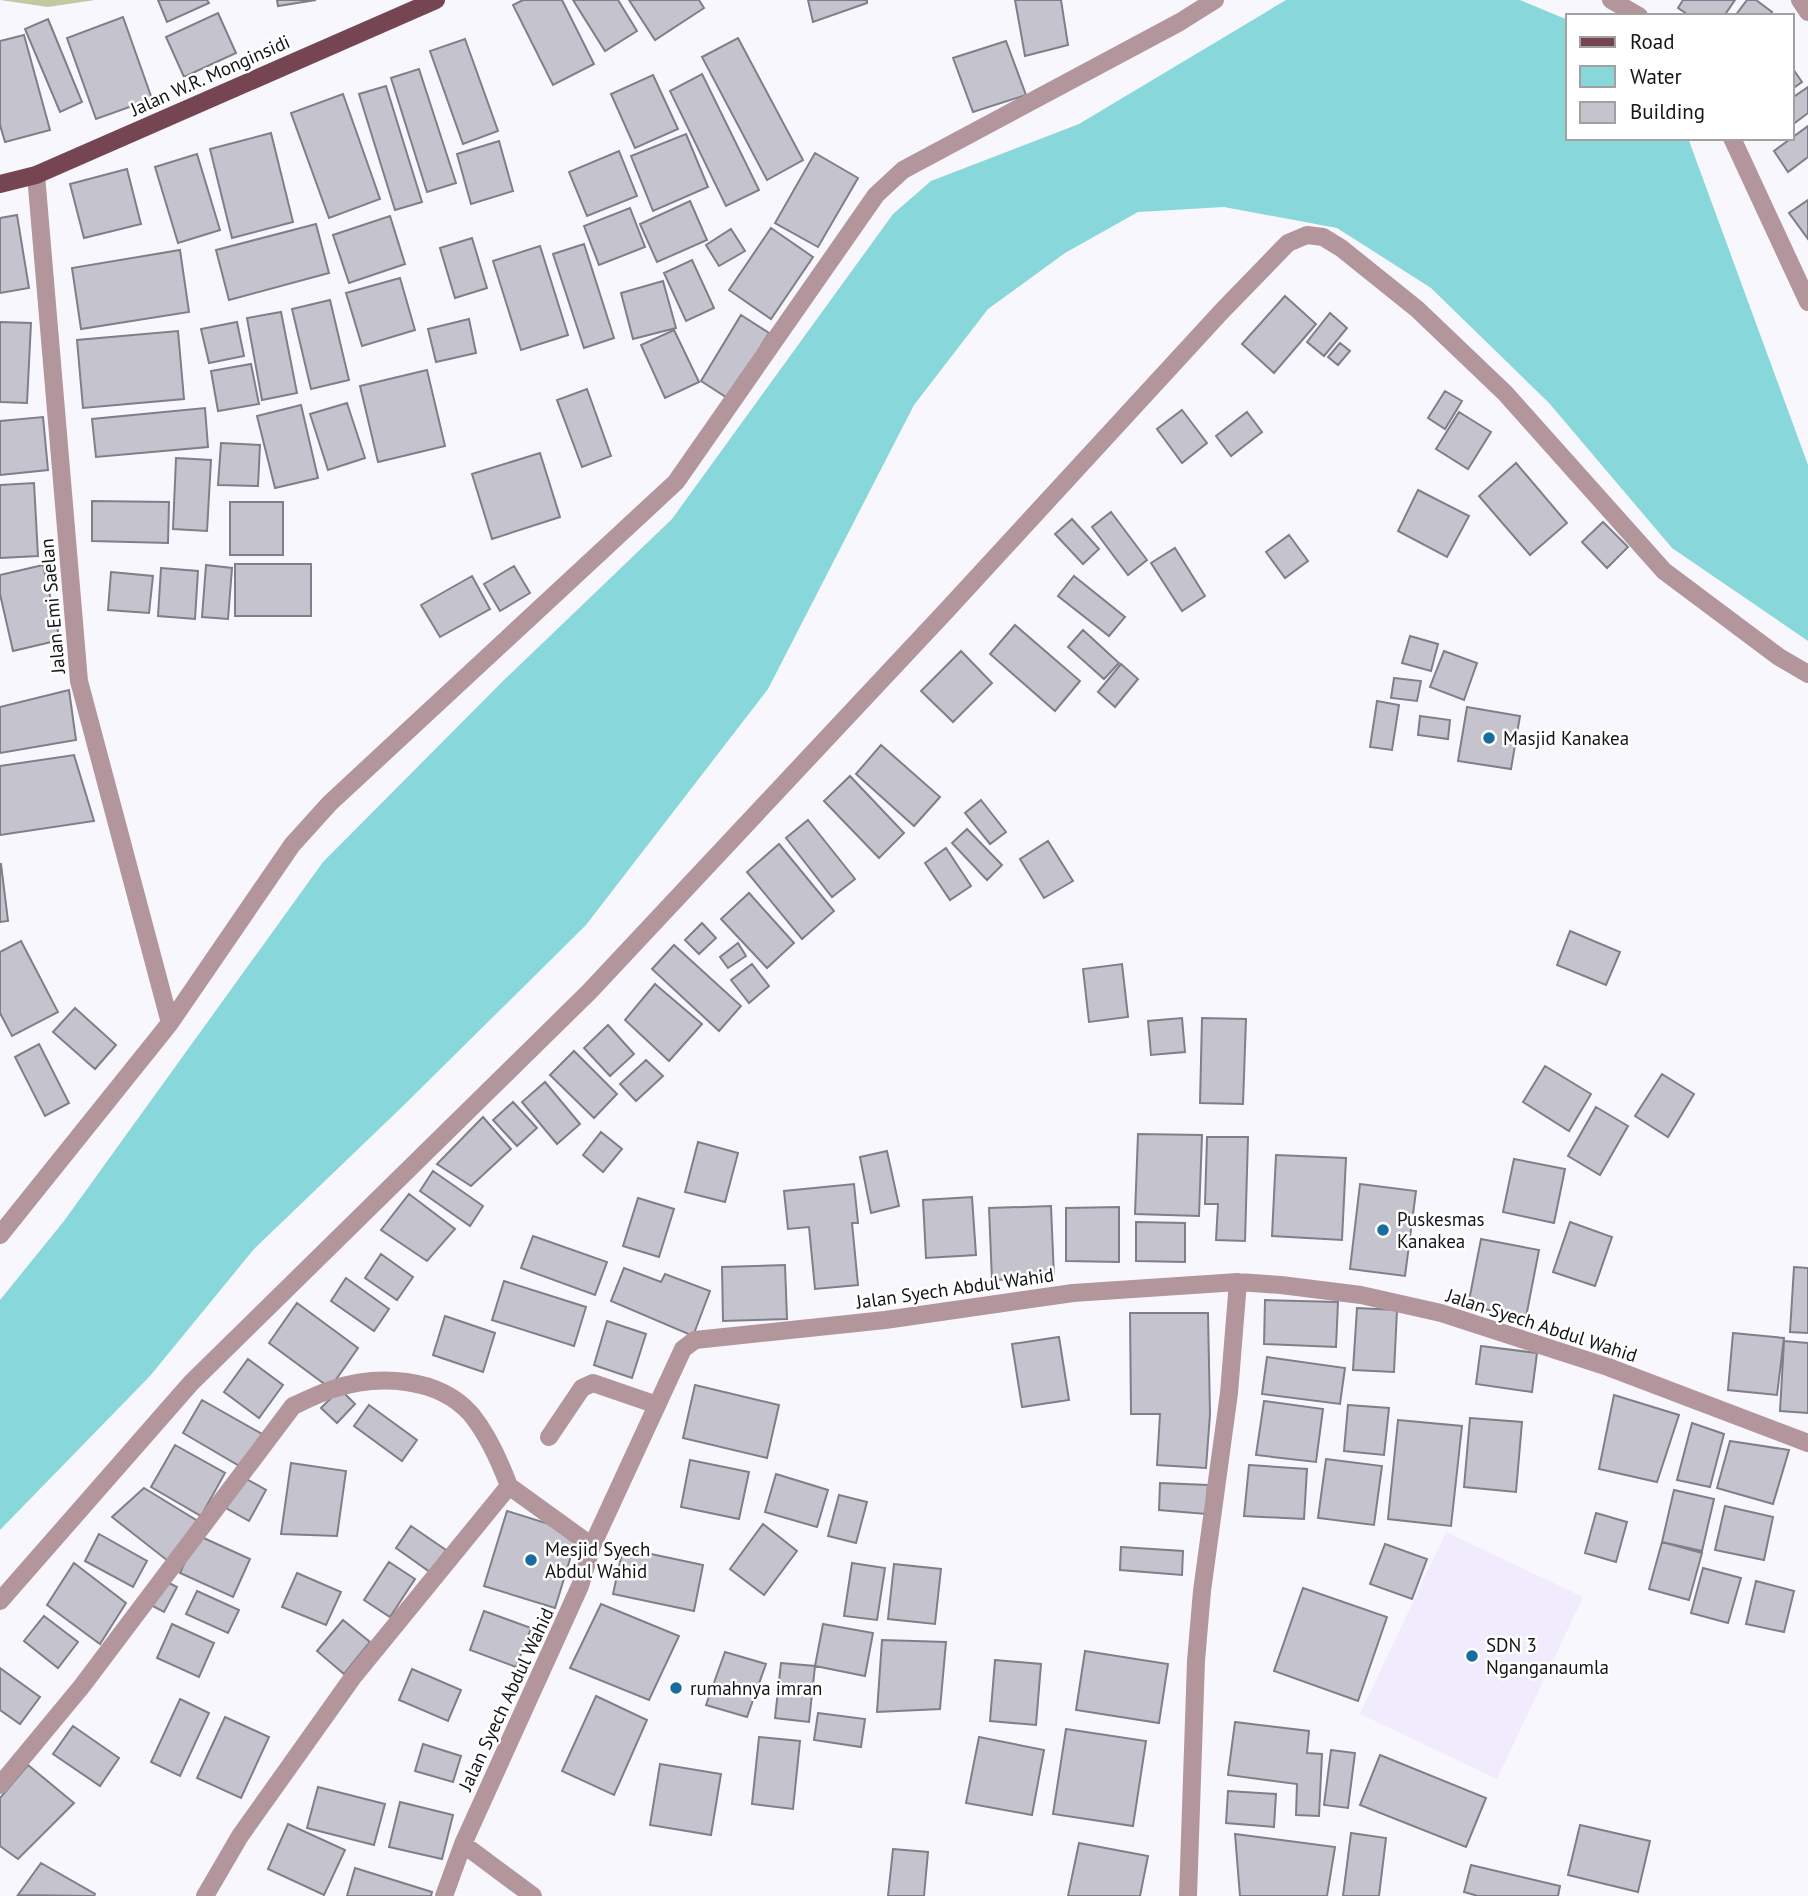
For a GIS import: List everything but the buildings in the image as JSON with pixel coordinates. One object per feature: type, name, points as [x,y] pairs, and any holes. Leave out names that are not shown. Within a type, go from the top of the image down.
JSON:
[{"type":"main road","name":"Jalan W.R. Monginsidi","points":[[0,184],[36,175],[436,0]]},
{"type":"street","points":[[0,1235],[170,1023],[292,845],[330,803],[676,482],[876,195],[902,170],[1181,22],[1215,0]]},
{"type":"street","points":[[1611,0],[1636,14]]},
{"type":"street","points":[[1800,0],[1808,12]]},
{"type":"street","points":[[1732,140],[1808,302]]},
{"type":"street","name":"Jalan Emi Saelan","points":[[36,175],[79,681],[170,1023]]},
{"type":"street","points":[[0,1601],[191,1383],[589,992],[1288,243],[1307,235],[1322,237],[1341,248],[1417,309],[1505,393],[1664,571],[1779,657],[1808,674]]},
{"type":"street","points":[[1188,1896],[1196,1661],[1202,1591],[1229,1393],[1238,1282]]},
{"type":"street","name":"Jalan Syech Abdul Wahid","points":[[444,1896],[463,1844],[580,1586],[592,1546],[683,1349],[695,1340],[885,1320],[1073,1293],[1238,1282],[1281,1285],[1361,1295],[1441,1314],[1608,1367],[1808,1443]]},
{"type":"street","points":[[0,1785],[82,1686],[293,1406],[334,1388],[369,1382],[409,1381],[445,1394],[470,1414],[497,1456],[509,1486],[592,1546]]},
{"type":"street","points":[[549,1437],[587,1384],[593,1383],[657,1405]]},
{"type":"street","points":[[205,1896],[240,1836],[354,1676],[509,1486]]},
{"type":"street","points":[[463,1844],[533,1896]]},
{"type":"shaded area","name":"SDN 3 Nganganaumla","points":[[1446,1532],[1583,1597],[1497,1779],[1360,1714]]},
{"type":"green space","points":[[0,0],[95,0],[48,7]]},
{"type":"water","points":[[1286,0],[1520,0],[1566,19],[1566,140],[1689,140],[1808,465],[1808,641],[1672,548],[1549,403],[1431,288],[1337,228],[1224,207],[1138,212],[1065,253],[988,309],[914,405],[768,689],[586,925],[254,1249],[150,1376],[0,1530],[0,1300],[64,1221],[323,862],[503,681],[672,519],[893,214],[931,181],[1079,124]]},
{"type":"place","name":"Masjid Kanakea","points":[[1489,738]]},
{"type":"place","name":"Puskesmas Kanakea","points":[[1383,1230]]},
{"type":"place","name":"Mesjid Syech Abdul Wahid","points":[[531,1560]]},
{"type":"place","name":"SDN 3 Nganganaumla","points":[[1472,1656]]},
{"type":"place","name":"rumahnya imran","points":[[676,1688]]}]
